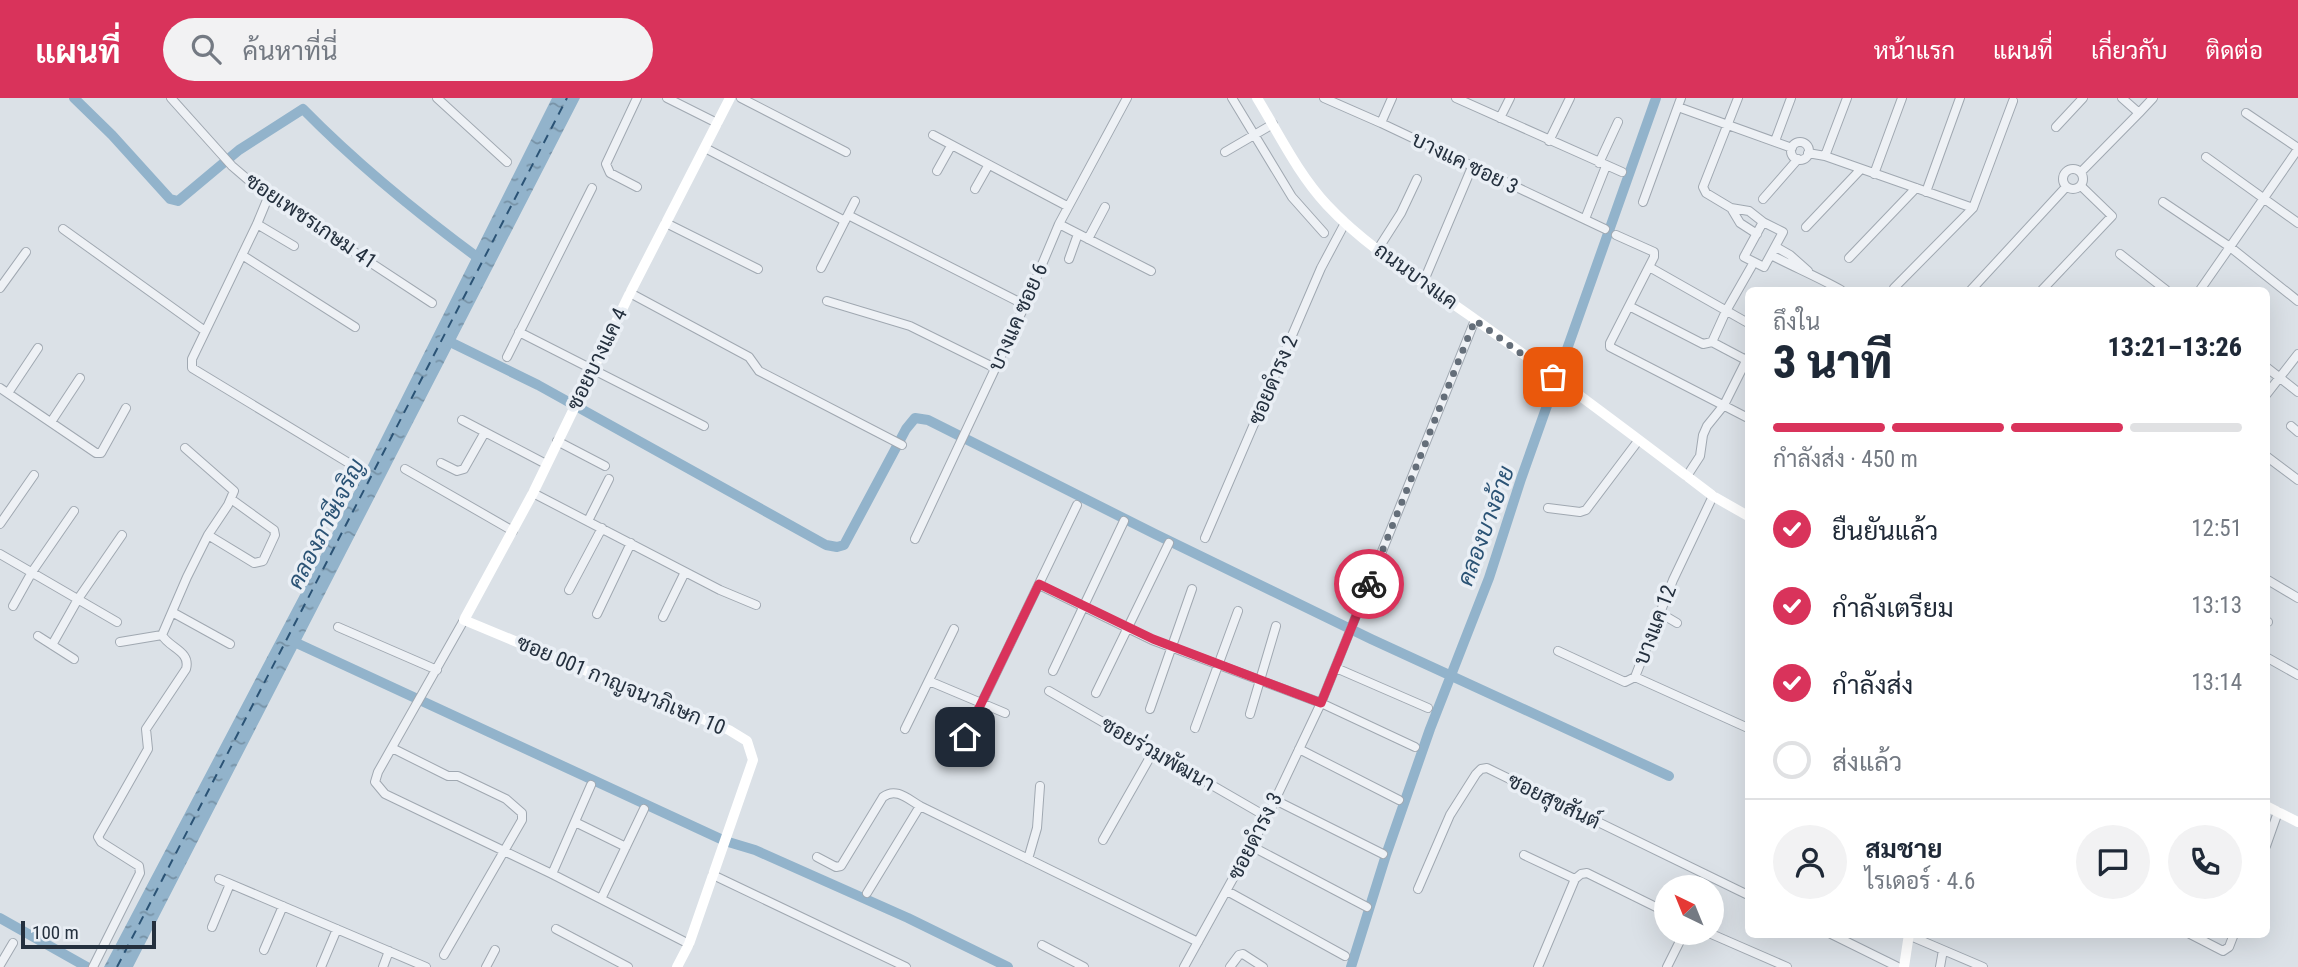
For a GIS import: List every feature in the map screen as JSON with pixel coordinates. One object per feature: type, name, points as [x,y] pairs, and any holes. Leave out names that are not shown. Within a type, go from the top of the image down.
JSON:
[{"type":"street","name":"ซอยเพชรเกษม 41","points":[[171,98],[232,166],[269,195],[432,303]]},
{"type":"street","points":[[437,98],[507,162]]},
{"type":"street","points":[[446,107],[455,98]]},
{"type":"street","points":[[637,98],[606,164],[610,173],[637,187]]},
{"type":"street","points":[[667,98],[717,123]]},
{"type":"street","name":"ซอยบางแค 4","points":[[464,620],[533,493],[629,293],[730,98]]},
{"type":"street","points":[[741,98],[846,152]]},
{"type":"street","name":"บางแค ซอย 6","points":[[915,539],[1025,304],[1067,206],[1127,98]]},
{"type":"street","points":[[1232,98],[1292,197],[1324,233]]},
{"type":"street","name":"ถนนบางแค","points":[[1257,98],[1309,182],[1345,223],[1713,496],[1745,514]]},
{"type":"street","name":"บางแค ซอย 3","points":[[1324,98],[1381,122],[1605,229]]},
{"type":"street","points":[[1381,122],[1392,98]]},
{"type":"street","points":[[1456,98],[1622,172]]},
{"type":"street","points":[[1500,118],[1510,98]]},
{"type":"street","points":[[1549,141],[1570,98]]},
{"type":"street","points":[[1738,98],[1703,187],[1706,193],[1731,208],[1749,211],[1783,232],[1764,267],[1744,257],[1763,222]]},
{"type":"street","points":[[1775,141],[1791,98]]},
{"type":"street","points":[[1825,156],[1847,98]]},
{"type":"street","points":[[1874,174],[1902,98]]},
{"type":"street","points":[[1926,192],[1960,98]]},
{"type":"street","points":[[2056,127],[2083,98]]},
{"type":"street","points":[[2122,98],[2139,113]]},
{"type":"street","points":[[2081,172],[2153,98]]},
{"type":"street","points":[[1895,287],[1973,208],[2013,101]]},
{"type":"street","points":[[1643,202],[1680,102],[1728,125],[1792,148]]},
{"type":"street","points":[[2202,287],[2298,149],[2246,113]]},
{"type":"street","points":[[1585,219],[1618,122]]},
{"type":"street","points":[[1225,152],[1273,124]]},
{"type":"street","points":[[933,135],[1067,206]]},
{"type":"street","points":[[1798,159],[1792,154],[1792,148],[1796,144],[1804,144],[1808,153]]},
{"type":"street","points":[[937,171],[951,146]]},
{"type":"street","points":[[705,148],[1025,304]]},
{"type":"street","points":[[1808,153],[1825,156],[1973,208]]},
{"type":"street","points":[[1763,199],[1798,159],[1803,159],[1808,153]]},
{"type":"street","points":[[2206,157],[2298,223]]},
{"type":"street","points":[[975,189],[988,166]]},
{"type":"street","points":[[1423,283],[1472,167]]},
{"type":"street","points":[[1805,227],[1861,169]]},
{"type":"street","points":[[2081,172],[2072,169],[2066,172],[2063,181],[2066,187],[2072,189],[2081,186]]},
{"type":"street","points":[[2081,172],[2081,186]]},
{"type":"street","points":[[1378,249],[1401,213],[1417,179]]},
{"type":"street","points":[[2045,287],[2112,215],[2081,186]]},
{"type":"street","points":[[1974,287],[2066,187]]},
{"type":"street","points":[[507,357],[592,188]]},
{"type":"street","points":[[1849,258],[1916,188]]},
{"type":"street","points":[[269,195],[192,359],[192,368],[362,471]]},
{"type":"street","points":[[821,268],[855,201]]},
{"type":"street","points":[[2163,202],[2230,247],[2298,302]]},
{"type":"street","points":[[1088,239],[1105,207]]},
{"type":"street","points":[[1731,208],[1740,223],[1757,234]]},
{"type":"street","points":[[666,223],[758,270]]},
{"type":"street","name":"ซอยดำรง 2","points":[[1205,538],[1321,268],[1345,223]]},
{"type":"street","points":[[257,224],[294,246]]},
{"type":"street","points":[[1059,224],[1151,271]]},
{"type":"street","points":[[63,229],[205,331]]},
{"type":"street","points":[[1069,259],[1078,234]]},
{"type":"street","points":[[1616,235],[1654,252],[1651,268],[1610,347],[1745,416]]},
{"type":"street","points":[[1773,251],[1795,268],[1808,271],[1836,287]]},
{"type":"street","points":[[0,288],[26,252]]},
{"type":"street","points":[[2120,254],[2162,287]]},
{"type":"street","points":[[242,256],[355,327]]},
{"type":"street","points":[[1712,342],[1754,262]]},
{"type":"street","points":[[1651,268],[1745,321]]},
{"type":"street","points":[[629,293],[749,357],[760,371],[902,445]]},
{"type":"street","points":[[827,301],[910,326],[995,368]]},
{"type":"street","points":[[1629,306],[1703,344],[1712,342],[1745,357]]},
{"type":"street","name":"ซอยดำรง 3","points":[[1185,964],[1267,817],[1321,703],[1475,320]]},
{"type":"street","points":[[519,332],[704,426]]},
{"type":"street","points":[[8,393],[37,348]]},
{"type":"street","points":[[2270,390],[2298,354]]},
{"type":"street","points":[[1687,476],[1700,456],[1707,426],[1724,405],[1745,362]]},
{"type":"street","points":[[2270,370],[2298,392]]},
{"type":"street","points":[[51,422],[80,379]]},
{"type":"street","points":[[0,388],[96,453],[101,453],[126,408]]},
{"type":"street","points":[[462,420],[546,464]]},
{"type":"street","points":[[441,463],[460,471],[485,432]]},
{"type":"street","points":[[557,441],[605,466]]},
{"type":"street","points":[[1548,508],[1580,512],[1586,510],[1638,441]]},
{"type":"street","points":[[162,635],[208,535],[234,491],[185,448]]},
{"type":"street","points":[[2270,459],[2298,480]]},
{"type":"street","points":[[405,469],[513,531]]},
{"type":"street","points":[[0,524],[34,475]]},
{"type":"street","points":[[588,521],[609,479]]},
{"type":"street","points":[[533,493],[685,572],[756,605]]},
{"type":"street","name":"บางแค 12","points":[[1558,650],[1625,682],[1635,677],[1673,580],[1713,496]]},
{"type":"street","points":[[208,535],[254,563],[263,561],[275,535],[274,530],[231,499]]},
{"type":"street","points":[[957,754],[1077,505]]},
{"type":"street","points":[[13,606],[32,572],[74,511]]},
{"type":"street","points":[[1053,671],[1125,521]]},
{"type":"street","points":[[569,590],[602,528]]},
{"type":"street","points":[[51,645],[78,599],[122,535]]},
{"type":"street","points":[[597,614],[631,543]]},
{"type":"street","points":[[1096,693],[1169,543]]},
{"type":"street","points":[[0,554],[117,622]]},
{"type":"street","points":[[663,617],[685,572]]},
{"type":"street","points":[[2270,581],[2298,598]]},
{"type":"street","points":[[1039,584],[1128,628],[1321,703],[1415,747]]},
{"type":"street","points":[[1150,709],[1192,589]]},
{"type":"street","points":[[1195,728],[1238,611]]},
{"type":"street","points":[[172,612],[230,644]]},
{"type":"street","points":[[1660,613],[1677,623]]},
{"type":"street","points":[[464,620],[375,782],[384,794],[552,874],[689,944]]},
{"type":"street","name":"ซอย 001 กาญจนาภิเษก 10","points":[[464,620],[739,735],[747,741],[754,760],[689,944],[677,967]]},
{"type":"street","points":[[1250,714],[1276,626]]},
{"type":"street","points":[[338,627],[437,670]]},
{"type":"street","points":[[905,729],[954,629]]},
{"type":"street","points":[[120,642],[162,635]]},
{"type":"street","points":[[93,967],[140,873],[139,866],[98,837],[148,749],[146,729],[186,669],[188,661],[186,656],[166,642],[162,635]]},
{"type":"street","points":[[38,636],[74,659]]},
{"type":"street","points":[[2270,659],[2297,672]]},
{"type":"street","points":[[1336,668],[1428,708]]},
{"type":"street","points":[[1635,677],[1745,726]]},
{"type":"street","points":[[929,681],[1005,713]]},
{"type":"street","name":"ซอยร่วมพัฒนา","points":[[1049,691],[1267,817]]},
{"type":"street","points":[[392,748],[448,776],[458,776],[506,799],[522,813],[522,820],[505,852],[444,955]]},
{"type":"street","points":[[1299,749],[1399,800]]},
{"type":"street","points":[[1102,840],[1153,752]]},
{"type":"street","name":"ซอยสุขสันต์","points":[[1418,889],[1450,815],[1476,774],[1487,768],[1745,894]]},
{"type":"street","points":[[552,874],[592,785]]},
{"type":"street","points":[[1028,859],[1037,828],[1040,786]]},
{"type":"street","points":[[817,857],[836,867],[841,866],[883,797],[889,792],[896,792],[1198,942]]},
{"type":"street","points":[[1275,800],[1383,854]]},
{"type":"street","points":[[867,892],[920,806]]},
{"type":"street","points":[[601,899],[644,808]]},
{"type":"street","points":[[2270,808],[2298,822]]},
{"type":"street","points":[[2270,835],[2278,812]]},
{"type":"street","points":[[575,822],[626,847]]},
{"type":"street","points":[[1251,846],[1367,907]]},
{"type":"street","points":[[1524,855],[1575,879]]},
{"type":"street","points":[[1538,967],[1575,879],[1581,874],[1587,873],[1654,906]]},
{"type":"street","points":[[713,875],[906,967]]},
{"type":"street","points":[[219,879],[426,967]]},
{"type":"street","points":[[212,927],[230,884]]},
{"type":"street","points":[[1227,891],[1345,956]]},
{"type":"street","points":[[264,950],[283,906]]},
{"type":"street","points":[[321,967],[337,929]]},
{"type":"street","points":[[556,929],[628,967]]},
{"type":"street","points":[[1838,938],[1898,967]]},
{"type":"street","points":[[1904,967],[1908,938]]},
{"type":"street","points":[[1915,938],[1983,967]]},
{"type":"street","points":[[2198,938],[2223,951],[2230,947],[2233,938]]},
{"type":"street","points":[[1724,940],[1787,967]]},
{"type":"street","points":[[0,965],[13,943]]},
{"type":"street","points":[[1042,945],[1084,967]]},
{"type":"street","points":[[1667,967],[1678,945]]},
{"type":"street","points":[[486,967],[495,950]]},
{"type":"street","points":[[1940,967],[1943,950]]},
{"type":"street","points":[[383,967],[389,951]]},
{"type":"street","points":[[1230,967],[1239,955],[1243,954],[1263,967]]},
{"type":"street","points":[[1185,964],[1196,967]]},
{"type":"water","points":[[552,98],[580,98],[133,967],[104,967],[363,475]]},
{"type":"waterway","points":[[74,98],[170,199],[178,201],[239,150],[303,109],[389,188],[481,260]]},
{"type":"waterway","name":"คลองบางอ้าย","points":[[1351,967],[1430,729],[1489,578],[1521,479],[1656,98]]},
{"type":"waterway","points":[[444,339],[538,385],[826,545],[837,547],[844,545],[906,429],[915,418],[928,420],[1371,639],[1669,776]]},
{"type":"waterway","points":[[290,640],[725,841],[755,850],[908,918],[1008,967]]},
{"type":"waterway","points":[[0,918],[87,967]]},
{"type":"ferry route","points":[[117,967],[567,98]]},
{"type":"way so far","points":[[1369,584],[1475,320],[1553,377]]},
{"type":"route","points":[[965,737],[1039,584],[1153,639],[1321,703],[1369,584]]},
{"type":"water label","name":"คลองภาษีเจริญ","points":[[326,524]]}]
